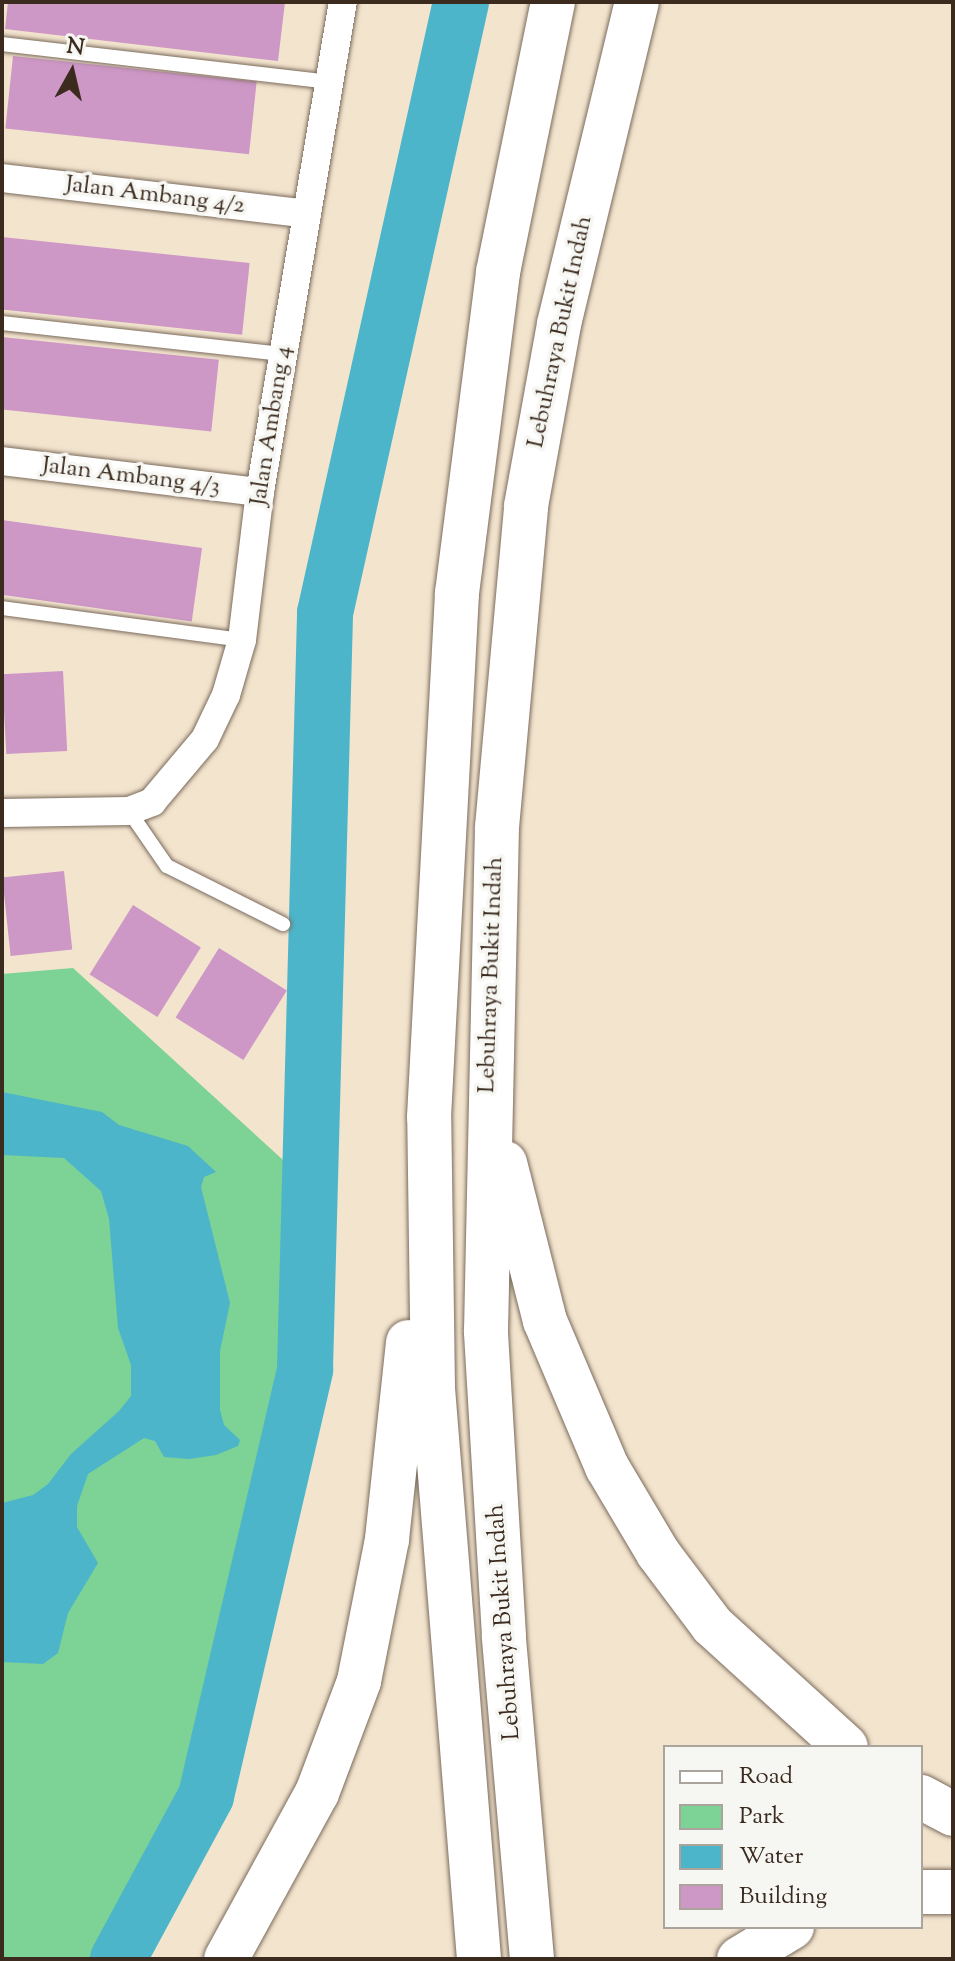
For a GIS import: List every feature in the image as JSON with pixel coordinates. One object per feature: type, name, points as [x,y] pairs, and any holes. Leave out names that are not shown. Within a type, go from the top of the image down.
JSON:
[{"type":"highway","points":[[532,88],[534,2]]},
{"type":"highway","points":[[226,1959],[317,1793],[341,1736],[370,1636],[401,1427],[429,1117],[457,593],[498,272],[532,88],[553,2]]},
{"type":"highway","name":"Lebuhraya Bukit Indah","points":[[532,1959],[504,1636],[486,1331],[489,1030],[497,827],[526,506],[559,324],[637,2]]},
{"type":"highway","points":[[489,1030],[501,1135],[525,1253],[568,1386],[607,1467],[658,1553],[712,1625],[844,1745]]},
{"type":"highway","points":[[429,1117],[433,1388],[479,1959]]},
{"type":"highway","points":[[923,1798],[953,1814]]},
{"type":"highway","points":[[923,1892],[953,1892]]},
{"type":"highway","points":[[739,1959],[789,1929]]},
{"type":"street","name":"Jalan Ambang 4","points":[[129,811],[152,802],[205,739],[226,695],[242,640],[260,492],[343,2]]},
{"type":"street","name":"Jalan Ambang 4/2","points":[[2,178],[307,214]]},
{"type":"street","name":"Jalan Ambang 4/3","points":[[2,461],[260,492]]},
{"type":"street","points":[[2,813],[129,811]]},
{"type":"lane","points":[[2,44],[330,82]]},
{"type":"lane","points":[[2,323],[284,354]]},
{"type":"lane","points":[[2,608],[242,640]]},
{"type":"lane","points":[[129,811],[167,866],[283,924]]},
{"type":"green space","points":[[73,968],[294,1170],[293,1389],[282,1482],[256,1587],[175,1804],[101,1959],[2,1959],[2,974]]},
{"type":"water","points":[[2,1092],[102,1112],[119,1125],[188,1146],[216,1172],[204,1177],[201,1187],[230,1303],[220,1351],[220,1410],[224,1425],[240,1440],[238,1446],[216,1455],[189,1459],[164,1457],[155,1441],[144,1438],[88,1474],[77,1506],[77,1527],[98,1563],[68,1613],[58,1653],[43,1664],[2,1662],[2,1503],[33,1495],[48,1484],[71,1454],[119,1411],[131,1396],[131,1365],[118,1328],[109,1219],[101,1191],[64,1158],[2,1155]]},
{"type":"building","points":[[8,2],[285,2],[278,61],[5,29]]},
{"type":"building","points":[[13,56],[257,82],[249,154],[5,129]]},
{"type":"building","points":[[2,237],[250,263],[242,335],[2,309]]},
{"type":"building","points":[[2,337],[219,360],[211,431],[2,409]]},
{"type":"building","points":[[2,520],[202,548],[192,621],[2,595]]},
{"type":"building","points":[[63,671],[67,751],[6,754],[2,674]]},
{"type":"building","points":[[64,871],[72,950],[11,956],[2,877]]},
{"type":"building","points":[[133,905],[201,947],[157,1017],[90,975]]},
{"type":"building","points":[[219,948],[287,990],[243,1060],[176,1018]]},
{"type":"waterway","points":[[118,1959],[206,1796],[305,1369],[325,613],[461,2]]}]
